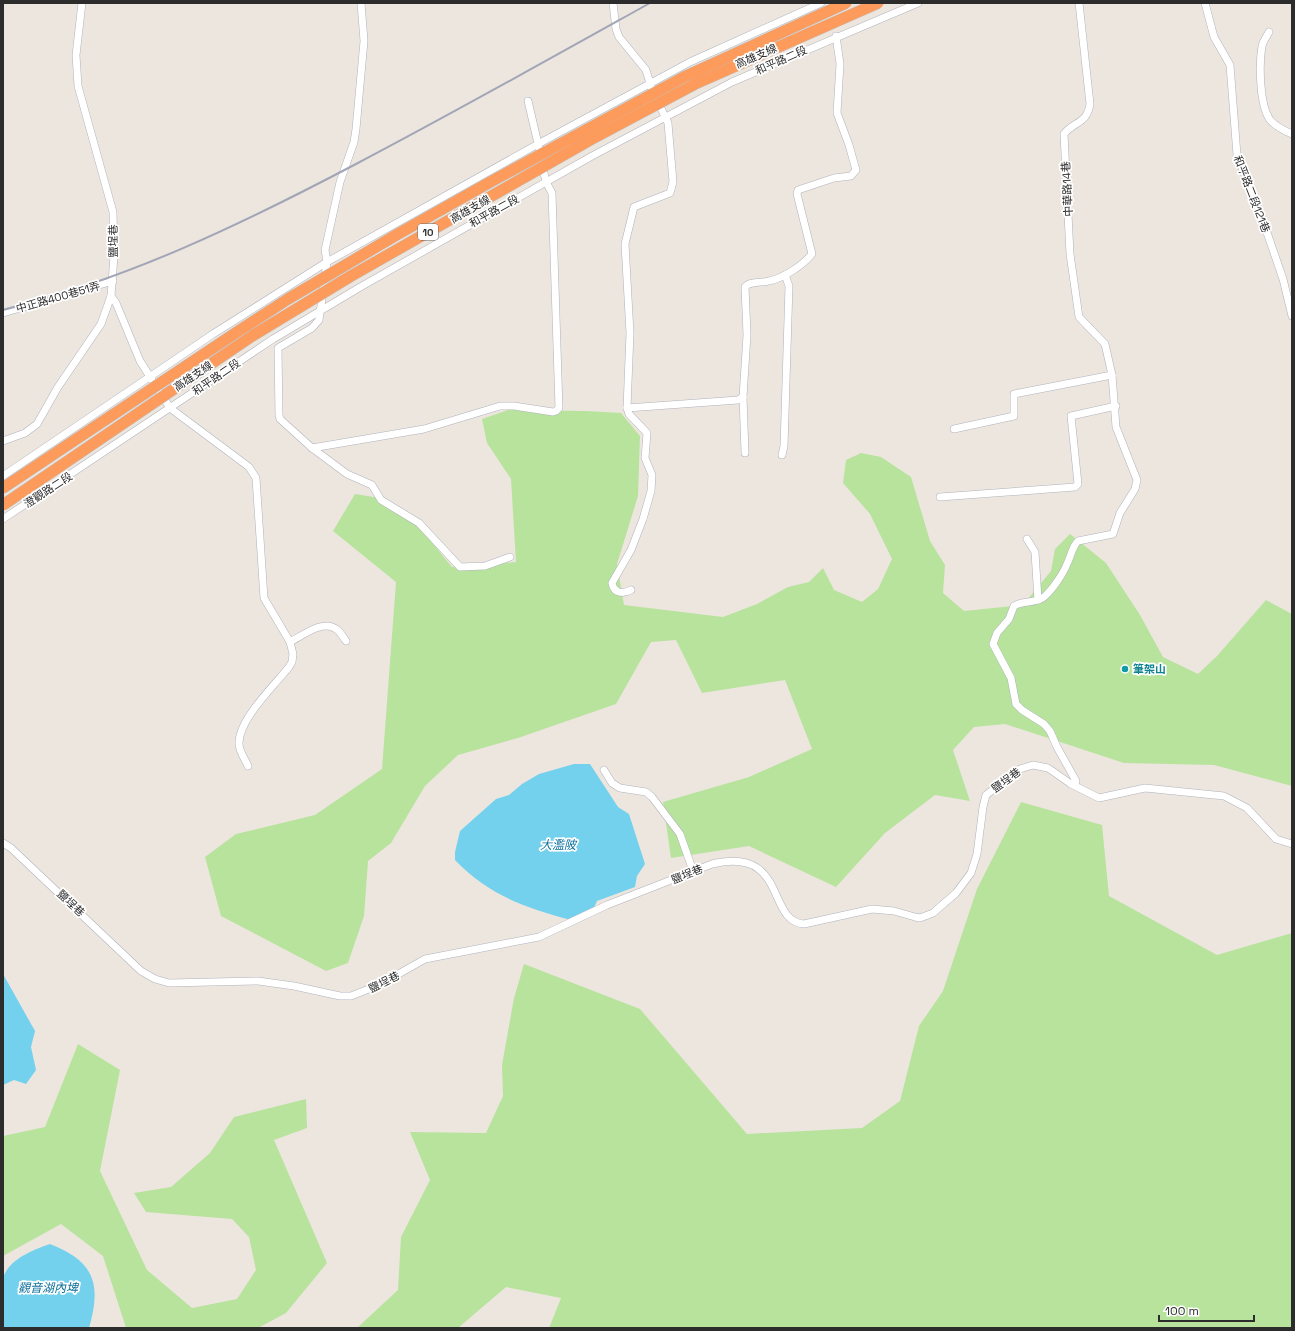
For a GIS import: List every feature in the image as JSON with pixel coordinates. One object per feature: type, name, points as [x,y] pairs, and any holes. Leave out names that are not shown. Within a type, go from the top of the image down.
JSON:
[{"type":"highway","name":"高雄支線","points":[[3,488],[288,299],[398,234],[492,181],[684,77],[846,3]]},
{"type":"highway","name":"高雄支線","points":[[3,505],[252,336],[351,276],[590,140],[697,83],[878,3]]},
{"type":"street","name":"鹽埕巷","points":[[3,441],[25,433],[37,424],[58,387],[101,324],[112,296],[114,256],[112,212],[78,86],[76,55],[82,3]]},
{"type":"street","points":[[360,3],[364,41],[355,136],[340,182],[325,250],[327,262],[322,310],[319,320],[312,328],[281,345],[276,351],[280,419],[312,448],[347,474],[372,485],[381,500],[419,523],[460,567],[485,566],[510,557]]},
{"type":"street","points":[[612,3],[617,33],[646,70],[649,85],[668,123],[673,182],[670,193],[634,207],[625,244],[630,333],[627,408],[630,414],[647,433],[645,458],[652,475],[651,491],[643,519],[625,563],[612,584],[615,590],[620,593],[631,590]]},
{"type":"street","points":[[3,476],[270,297],[327,262],[538,144],[690,62],[821,3]]},
{"type":"street","name":"和平路二段","points":[[93,461],[273,339],[664,116],[732,82],[836,36],[918,3]]},
{"type":"street","name":"中華路14巷","points":[[1038,600],[1046,594],[1067,566],[1073,547],[1078,541],[1113,534],[1122,508],[1135,489],[1137,480],[1116,427],[1116,406],[1112,375],[1105,344],[1079,317],[1070,254],[1064,134],[1085,119],[1089,112],[1090,104],[1079,3]]},
{"type":"street","name":"和平路二段121巷","points":[[1205,3],[1214,37],[1230,65],[1237,155],[1276,257],[1292,316]]},
{"type":"street","points":[[1269,32],[1262,45],[1261,93],[1270,120],[1276,126],[1292,134]]},
{"type":"street","points":[[745,453],[743,397],[747,335],[745,287],[750,284],[770,281],[785,275],[812,254],[797,194],[798,190],[834,178],[851,176],[856,170],[849,144],[837,112],[840,64],[836,36]]},
{"type":"street","points":[[312,448],[424,429],[500,406],[514,406],[556,411],[560,404],[552,193],[546,182],[528,101]]},
{"type":"street","points":[[782,455],[784,446],[789,286],[785,275]]},
{"type":"street","name":"中正路400巷51弄","points":[[3,313],[112,281]]},
{"type":"street","points":[[112,296],[140,361],[151,376],[170,408],[253,471],[256,478],[264,598],[290,642],[293,654],[292,662],[247,720],[241,732],[239,745],[248,766]]},
{"type":"street","points":[[954,428],[1014,416],[1014,394],[1112,375]]},
{"type":"street","points":[[627,408],[738,400],[743,397]]},
{"type":"street","points":[[940,497],[1075,487],[1078,484],[1071,416],[1116,406]]},
{"type":"street","name":"澄觀路二段","points":[[3,519],[93,461]]},
{"type":"street","points":[[1027,539],[1035,552],[1038,600],[1022,602],[1014,606],[1009,619],[997,633],[994,644],[1011,678],[1016,704],[1022,710],[1044,724],[1050,731],[1057,748],[1076,781],[1075,784],[1071,784]]},
{"type":"street","points":[[290,642],[312,630],[328,625],[337,629],[346,641]]},
{"type":"street","name":"鹽埕巷","points":[[3,843],[17,853],[141,971],[155,979],[169,984],[258,982],[294,986],[340,996],[351,996],[376,987],[425,959],[539,938],[607,905],[693,871],[730,860],[750,864],[759,868],[766,875],[791,920],[798,924],[872,909],[920,918],[933,913],[950,899],[971,873],[977,854],[984,801],[990,792],[1020,769],[1033,764],[1048,768],[1071,784],[1104,798],[1145,788],[1224,796],[1247,808],[1276,839],[1292,844]]},
{"type":"street","points":[[604,770],[612,783],[620,788],[646,792],[652,797],[680,834],[693,871]]},
{"type":"green space","points":[[508,410],[621,413],[640,436],[638,496],[617,564],[624,605],[723,617],[757,604],[788,587],[809,582],[823,568],[834,590],[862,602],[878,589],[892,559],[870,514],[843,483],[846,460],[861,453],[881,457],[911,477],[930,541],[945,565],[943,593],[964,611],[1023,605],[1051,571],[1055,549],[1070,534],[1106,563],[1140,615],[1163,657],[1198,674],[1217,656],[1266,600],[1292,614],[1292,786],[1214,765],[1124,763],[1005,724],[974,727],[953,750],[970,801],[935,795],[885,833],[836,887],[749,846],[671,858],[663,802],[749,777],[812,749],[785,680],[702,693],[676,640],[651,642],[616,704],[518,738],[458,755],[425,786],[391,843],[368,861],[364,916],[348,963],[326,971],[221,916],[205,857],[236,834],[315,815],[382,769],[396,582],[333,531],[355,494],[380,498],[407,512],[452,567],[516,562],[511,479],[487,443],[482,419]]},
{"type":"green space","points":[[1021,802],[1102,825],[1109,896],[1217,955],[1292,933],[1292,1328],[549,1328],[561,1298],[506,1287],[458,1328],[357,1328],[398,1290],[401,1237],[430,1180],[410,1132],[486,1133],[503,1096],[502,1065],[514,998],[524,964],[640,1009],[747,1134],[862,1128],[900,1101],[919,1026],[943,991],[977,889]]},
{"type":"green space","points":[[78,1044],[120,1070],[100,1171],[147,1270],[192,1308],[237,1299],[256,1270],[249,1237],[232,1219],[146,1212],[134,1193],[171,1187],[210,1153],[234,1117],[306,1099],[307,1128],[274,1140],[327,1263],[286,1313],[258,1328],[126,1328],[103,1256],[61,1224],[3,1256],[3,1136],[45,1127]]},
{"type":"water","name":"大濫陂","points":[[574,764],[590,764],[618,807],[629,814],[645,864],[637,876],[635,887],[597,901],[593,910],[571,920],[508,899],[481,883],[468,872],[455,860],[455,852],[460,831],[496,799],[509,795],[522,784],[539,774]]},
{"type":"water","points":[[3,974],[35,1031],[31,1047],[36,1070],[26,1084],[14,1080],[3,1085]]},
{"type":"water","name":"觀音湖內埤","points":[[50,1244],[76,1258],[85,1266],[91,1276],[95,1299],[89,1328],[3,1328],[2,1282],[6,1271],[22,1256]]},
{"type":"railway","points":[[3,310],[95,283],[140,266],[184,248],[270,208],[393,144],[650,3]]},
{"type":"place","name":"筆架山","points":[[1125,669]]}]
